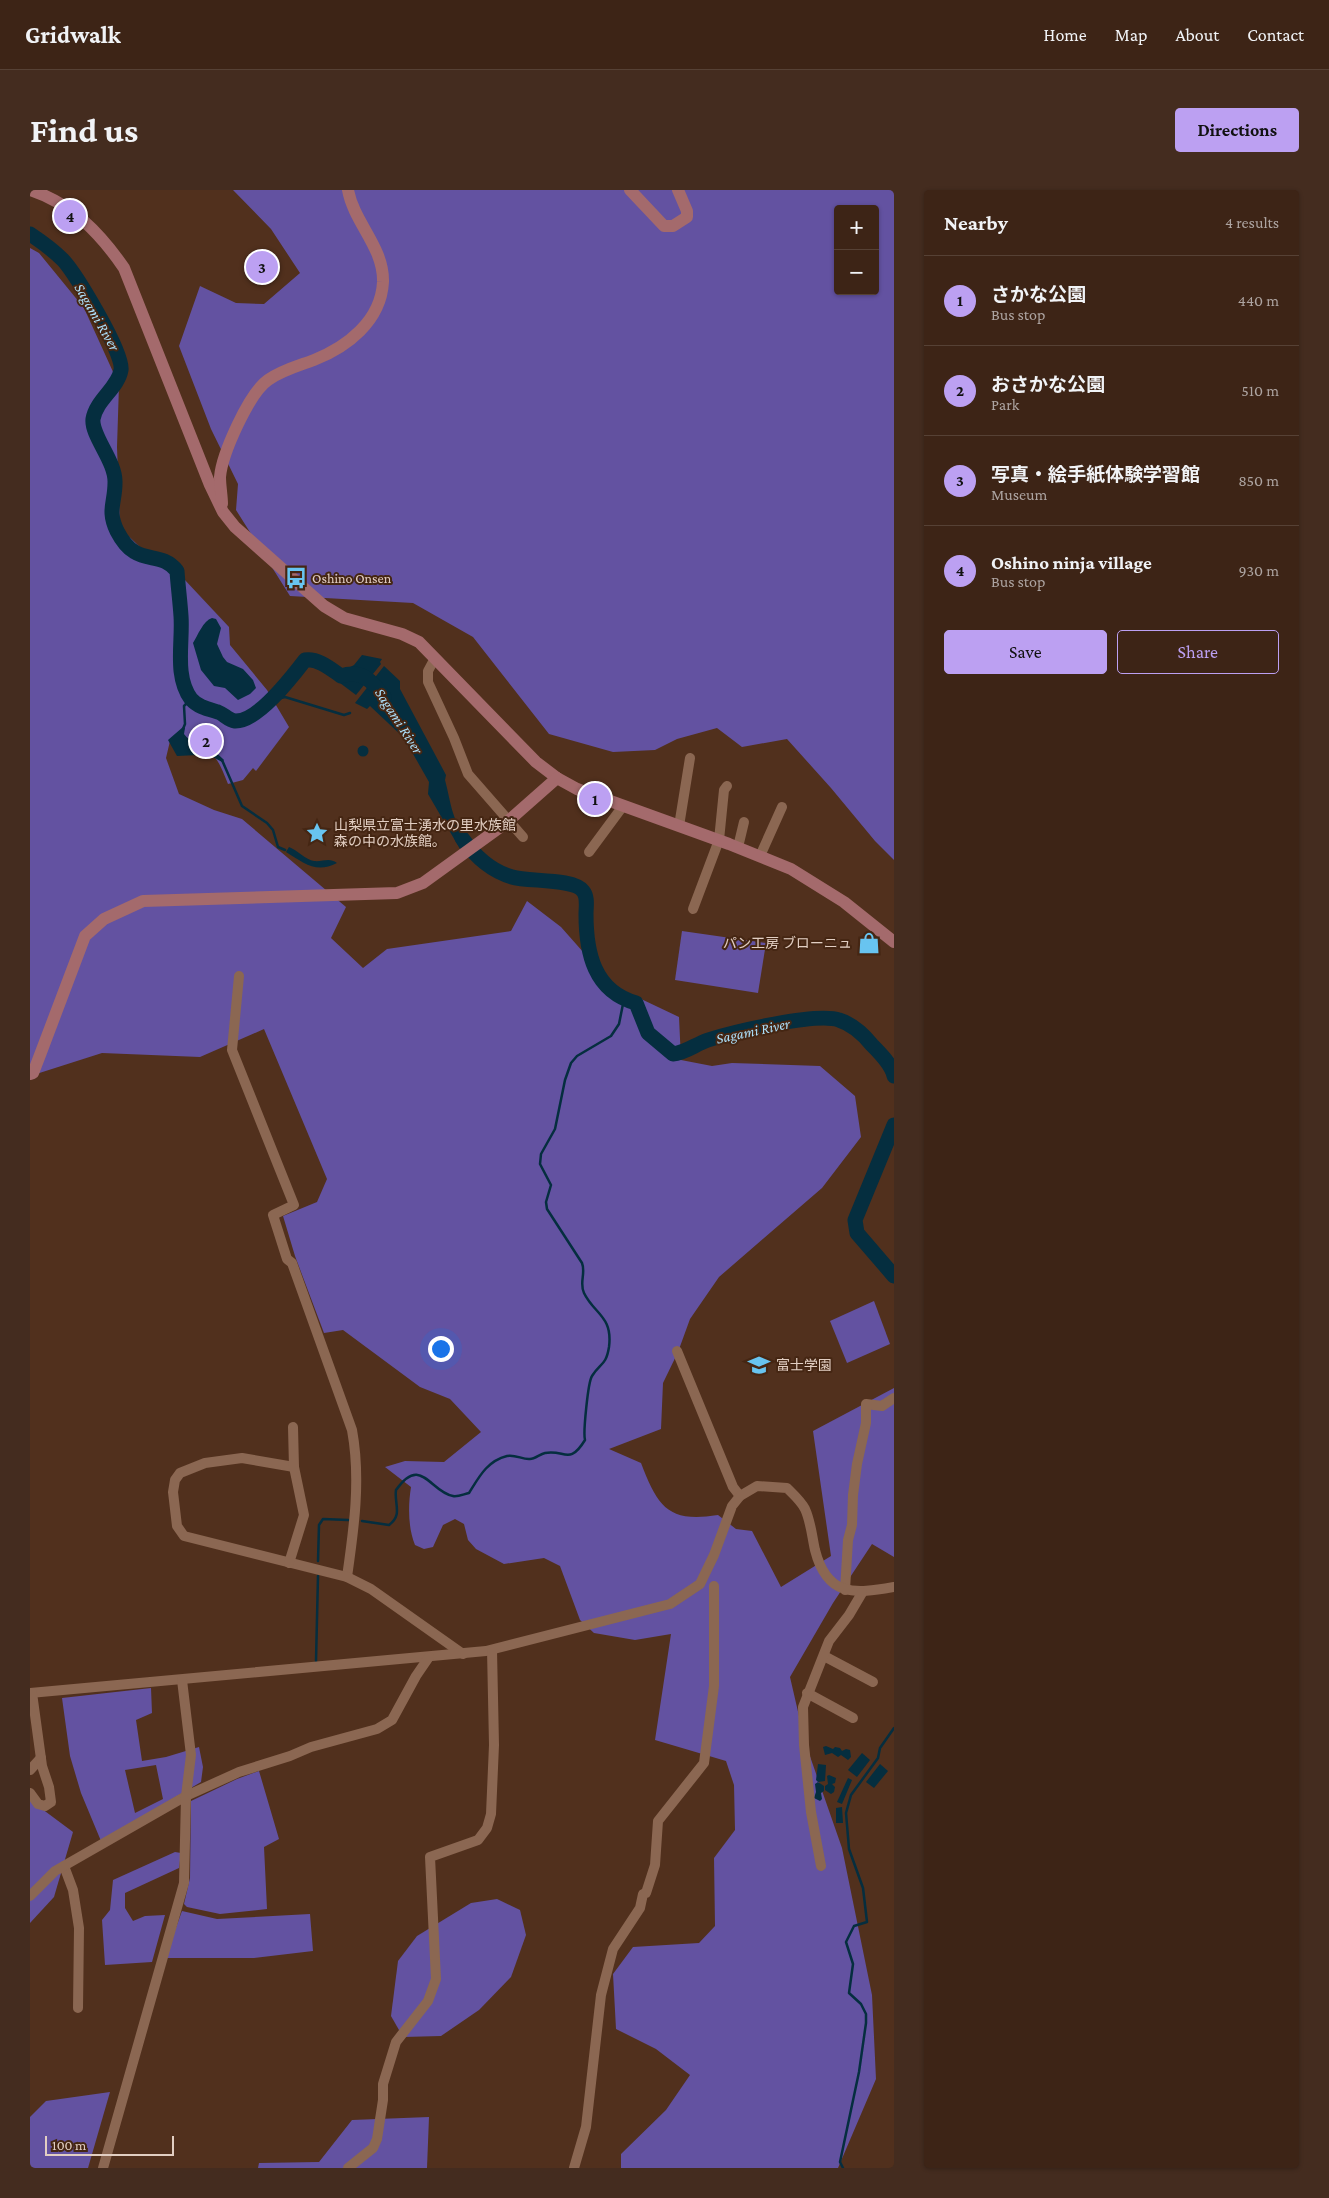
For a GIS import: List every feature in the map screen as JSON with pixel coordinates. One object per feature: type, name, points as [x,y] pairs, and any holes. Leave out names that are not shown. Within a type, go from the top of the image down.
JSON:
[{"type":"street","points":[[30,190],[48,196],[90,226],[110,247],[124,268],[210,485],[223,512],[235,527],[260,551],[324,606],[344,618],[402,634],[419,642],[536,762],[557,778],[576,789],[738,847],[791,869],[844,902],[894,942]]},
{"type":"street","points":[[223,512],[220,477],[222,468],[232,435],[257,391],[268,380],[287,369],[315,360],[340,347],[368,323],[377,309],[383,281],[380,262],[355,210],[348,190]]},
{"type":"street","points":[[630,190],[664,226],[673,226],[686,217],[687,211],[678,190]]},
{"type":"street","points":[[435,658],[428,671],[428,682],[454,738],[468,774],[484,795],[522,837]]},
{"type":"street","points":[[679,826],[690,758]]},
{"type":"street","points":[[30,1074],[33,1073],[37,1064],[85,936],[104,919],[143,901],[397,892],[423,883],[508,822],[557,778]]},
{"type":"street","points":[[693,909],[719,840],[724,790],[727,786]]},
{"type":"street","points":[[589,852],[623,806]]},
{"type":"street","points":[[760,856],[782,807]]},
{"type":"street","points":[[738,847],[744,822]]},
{"type":"street","points":[[239,976],[232,1050],[294,1205],[273,1215],[287,1260],[292,1264],[354,1439],[356,1517],[347,1577]]},
{"type":"street","points":[[677,1351],[733,1486],[740,1496]]},
{"type":"street","points":[[845,1590],[848,1540],[852,1525],[853,1495],[857,1464],[866,1423],[866,1404],[882,1406],[894,1398]]},
{"type":"street","points":[[289,1563],[304,1515],[294,1467],[293,1427]]},
{"type":"street","points":[[294,1467],[242,1458],[205,1463],[180,1473],[175,1480],[173,1492],[177,1526],[184,1536],[347,1577],[371,1589],[463,1654]]},
{"type":"street","points":[[30,1793],[38,1804],[45,1806],[51,1802],[41,1758],[31,1693],[492,1650],[670,1604],[700,1584],[714,1555],[732,1506],[740,1496],[757,1486],[787,1488],[804,1508],[820,1567],[829,1580],[845,1590],[862,1593],[894,1587]]},
{"type":"street","points":[[574,2168],[586,2127],[601,1995],[613,1949],[640,1908],[643,1894],[646,1893],[655,1865],[658,1821],[704,1763],[714,1686],[714,1586]]},
{"type":"street","points":[[821,1866],[811,1812],[804,1745],[803,1707],[829,1641],[849,1615],[862,1593]]},
{"type":"street","points":[[348,2168],[373,2148],[377,2139],[383,2100],[382,2084],[396,2042],[428,2001],[436,1979],[430,1857],[478,1840],[487,1828],[491,1814],[494,1745],[492,1650]]},
{"type":"street","points":[[824,1656],[872,1682]]},
{"type":"street","points":[[30,1896],[55,1871],[186,1796],[239,1772],[290,1756],[311,1747],[376,1729],[392,1720],[416,1676],[429,1657]]},
{"type":"street","points":[[103,2168],[182,1895],[186,1872],[186,1796],[191,1755],[182,1680]]},
{"type":"street","points":[[807,1693],[853,1718]]},
{"type":"street","points":[[30,1770],[41,1758]]},
{"type":"street","points":[[64,1866],[73,1890],[79,1928],[78,2008]]},
{"type":"shaded area","points":[[233,190],[894,190],[894,860],[875,841],[787,739],[742,747],[717,728],[677,739],[655,750],[613,752],[549,734],[473,637],[413,603],[290,596],[236,510],[238,484],[211,429],[179,346],[200,286],[236,303],[264,304],[300,273],[271,229]]},
{"type":"shaded area","points":[[30,248],[39,253],[84,308],[119,385],[117,447],[120,528],[142,549],[184,579],[229,627],[230,645],[267,690],[289,727],[256,771],[253,768],[243,780],[228,784],[218,762],[208,751],[170,741],[166,758],[179,794],[214,810],[242,819],[346,907],[331,938],[363,968],[387,949],[511,931],[527,901],[561,927],[599,970],[618,988],[679,1017],[681,1060],[712,1066],[732,1063],[820,1066],[855,1096],[861,1137],[822,1188],[719,1277],[690,1319],[678,1352],[663,1383],[661,1429],[609,1449],[641,1463],[653,1491],[667,1508],[676,1514],[701,1517],[718,1515],[736,1529],[752,1531],[781,1587],[831,1556],[813,1431],[894,1388],[894,1557],[872,1544],[833,1603],[790,1677],[805,1742],[842,1848],[872,1995],[876,2079],[838,2168],[621,2168],[621,2154],[666,2110],[690,2075],[656,2049],[616,2029],[613,1974],[633,1947],[699,1943],[715,1926],[714,1858],[735,1830],[734,1785],[726,1761],[655,1740],[671,1634],[635,1640],[594,1633],[580,1620],[560,1566],[544,1558],[504,1564],[476,1549],[468,1540],[464,1524],[455,1519],[443,1525],[433,1547],[424,1549],[415,1545],[409,1517],[411,1487],[385,1467],[405,1461],[444,1462],[481,1432],[450,1399],[420,1387],[343,1330],[324,1333],[295,1256],[283,1216],[317,1202],[327,1179],[264,1029],[200,1057],[102,1053],[30,1076]]},
{"type":"shaded area","points":[[682,931],[766,943],[758,993],[675,980]]},
{"type":"shaded area","points":[[874,1301],[890,1344],[847,1363],[830,1321]]},
{"type":"shaded area","points":[[151,1688],[152,1713],[136,1720],[142,1761],[166,1757],[199,1747],[203,1767],[201,1782],[101,1841],[81,1793],[70,1756],[62,1698]],"holes":[[[156,1765],[163,1799],[135,1813],[125,1770]]]},
{"type":"shaded area","points":[[259,1771],[279,1839],[264,1847],[267,1909],[220,1914],[187,1907],[184,1904],[190,1878],[191,1801],[237,1779]]},
{"type":"shaded area","points":[[30,1800],[73,1832],[54,1897],[30,1923]]},
{"type":"shaded area","points":[[175,1852],[181,1853],[179,1868],[125,1893],[125,1908],[133,1921],[145,1916],[165,1915],[152,1962],[105,1965],[102,1920],[110,1910],[113,1880]]},
{"type":"shaded area","points":[[497,1899],[520,1910],[526,1935],[511,1977],[479,2010],[441,2036],[403,2037],[391,2016],[398,1961],[417,1936],[471,1903]]},
{"type":"shaded area","points":[[182,1911],[217,1919],[310,1914],[313,1951],[254,1958],[165,1958]]},
{"type":"shaded area","points":[[110,2092],[88,2168],[30,2168],[30,2117],[46,2101]]},
{"type":"shaded area","points":[[429,2117],[427,2168],[258,2168],[259,2163],[319,2162],[352,2120]]},
{"type":"water","points":[[212,618],[216,619],[221,628],[217,644],[223,657],[227,662],[243,669],[253,680],[256,688],[250,694],[238,700],[225,688],[214,686],[201,670],[193,643],[203,625]]},
{"type":"water","points":[[362,655],[382,659],[381,664],[356,695],[332,677],[354,665]]},
{"type":"water","points":[[384,666],[400,681],[400,689],[446,775],[445,780],[456,821],[460,829],[472,841],[460,849],[428,794],[429,782],[404,738],[370,706],[367,709],[355,703]]},
{"type":"water","points":[[183,727],[185,728],[184,734],[193,743],[214,752],[224,760],[222,762],[204,752],[198,755],[177,756],[168,740]]},
{"type":"water","points":[[363,745],[369,751],[363,757],[357,751]]},
{"type":"water","points":[[289,847],[311,860],[329,860],[337,863],[323,867],[310,866],[286,852]]},
{"type":"water","points":[[826,1746],[833,1749],[835,1747],[840,1748],[842,1751],[850,1750],[851,1757],[848,1760],[841,1755],[838,1757],[832,1753],[825,1755],[823,1747]]},
{"type":"water","points":[[862,1753],[870,1760],[857,1777],[848,1770]]},
{"type":"water","points":[[818,1764],[826,1765],[825,1781],[818,1782],[816,1780]]},
{"type":"water","points":[[880,1764],[888,1771],[874,1788],[866,1782]]},
{"type":"water","points":[[827,1776],[836,1778],[835,1783],[832,1784],[835,1787],[834,1792],[831,1794],[825,1790],[825,1786],[828,1784]]},
{"type":"water","points":[[848,1778],[852,1780],[842,1804],[837,1802]]},
{"type":"water","points":[[818,1782],[824,1786],[820,1801],[814,1798],[816,1792],[815,1784]]},
{"type":"water","points":[[842,1807],[843,1823],[836,1823],[836,1808]]},
{"type":"waterway","name":"Sagami River","points":[[30,234],[55,253],[69,268],[98,314],[120,361],[121,370],[116,383],[98,406],[93,419],[93,426],[112,466],[114,475],[115,490],[112,517],[117,531],[132,550],[140,555],[170,564],[177,571],[181,616],[181,669],[186,690],[191,699],[200,706],[235,721],[244,719],[263,707],[283,687],[305,660],[315,661],[341,676],[348,674],[361,675],[371,681],[384,697]]},
{"type":"waterway","points":[[273,700],[285,697],[344,715],[350,713]]},
{"type":"waterway","points":[[183,729],[185,724],[184,706],[191,699]]},
{"type":"waterway","points":[[222,760],[242,806],[267,823],[273,830],[278,847],[285,850]]},
{"type":"waterway","name":"Sagami River","points":[[462,838],[484,862],[497,871],[519,879],[570,884],[578,887],[585,893],[586,929],[595,969],[610,990],[636,1003],[648,1033],[673,1054],[708,1040],[736,1032],[794,1021],[828,1018],[844,1022],[861,1034],[885,1059],[894,1076]]},
{"type":"waterway","points":[[362,1521],[389,1525],[397,1513],[396,1490],[412,1475],[419,1475],[425,1478],[445,1493],[459,1496],[469,1493],[484,1470],[500,1458],[516,1456],[532,1459],[552,1452],[566,1455],[571,1454],[580,1448],[585,1440],[585,1418],[590,1380],[608,1353],[608,1328],[602,1316],[584,1293],[582,1286],[582,1263],[547,1209],[546,1202],[551,1185],[540,1164],[541,1154],[555,1129],[565,1080],[571,1063],[577,1056],[611,1036],[619,1024],[624,999]]},
{"type":"waterway","name":"Sagami River","points":[[894,1125],[855,1220],[857,1233],[894,1276]]},
{"type":"waterway","points":[[318,1561],[319,1525],[323,1519],[348,1520]]},
{"type":"waterway","points":[[316,1661],[318,1576]]},
{"type":"waterway","points":[[843,2168],[840,2162],[859,2072],[866,2023],[866,2014],[861,2004],[849,1993],[853,1964],[846,1942],[854,1926],[867,1922],[863,1888],[849,1849],[846,1813],[851,1795],[878,1758],[880,1748],[894,1728]]},
{"type":"place","name":"Oshino ninja village","points":[[70,216]]},
{"type":"place","name":"写真・絵手紙体験学習館","points":[[262,267]]},
{"type":"place","name":"Oshino Onsen","points":[[296,578]]},
{"type":"place","name":"おさかな公園","points":[[206,741]]},
{"type":"place","name":"さかな公園","points":[[595,799]]},
{"type":"place","name":"山梨県立富士湧水の里水族館 森の中の水族館。","points":[[317,833]]},
{"type":"place","name":"パン工房 ブローニュ","points":[[869,943]]},
{"type":"place","name":"富士学園","points":[[759,1365]]}]
